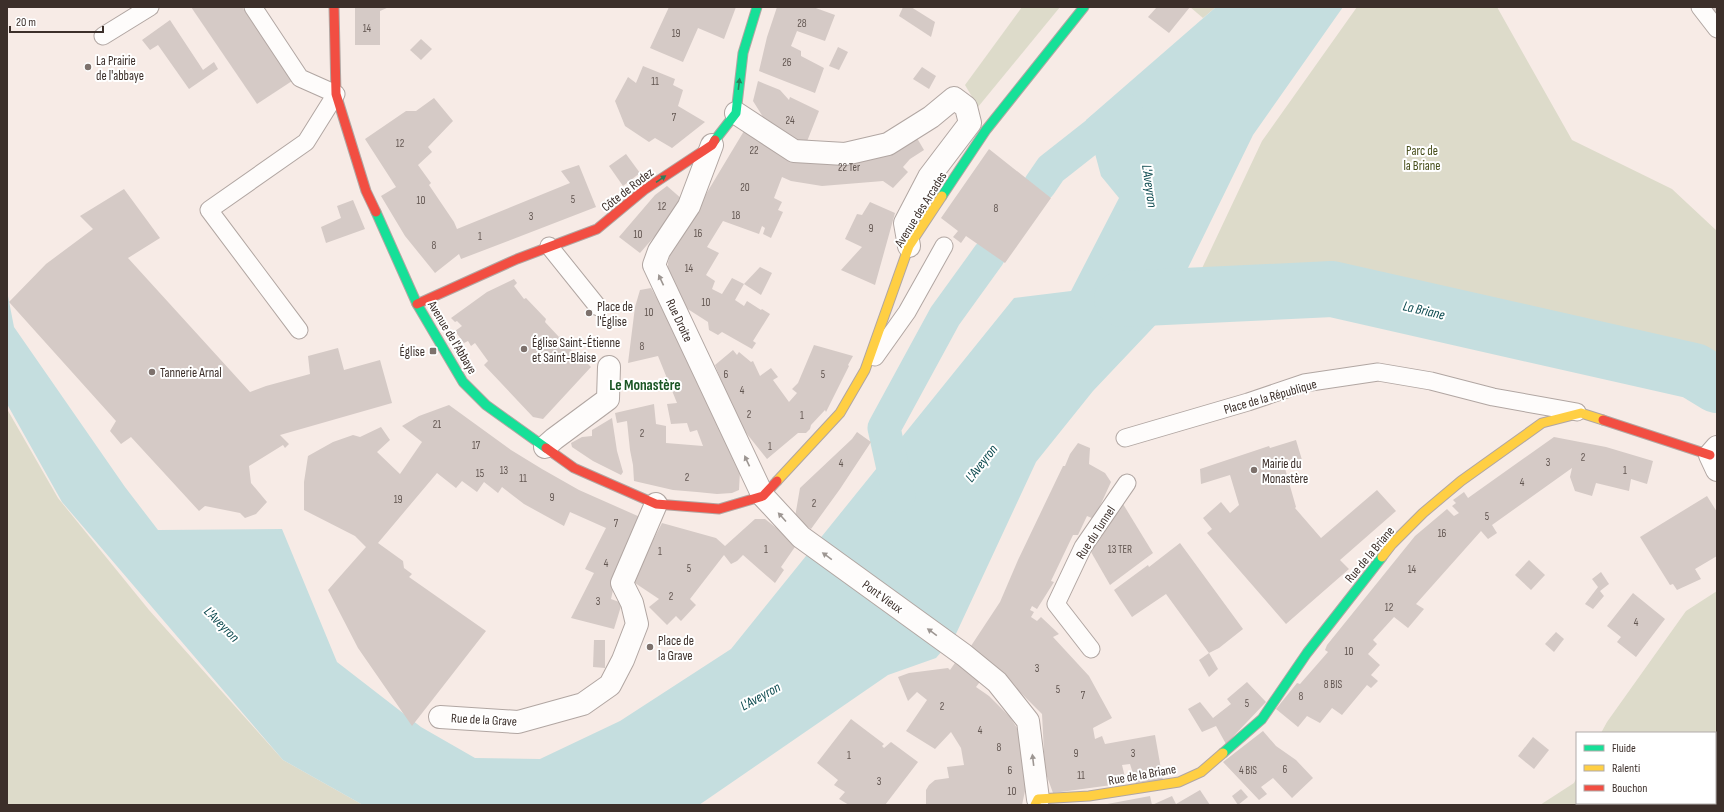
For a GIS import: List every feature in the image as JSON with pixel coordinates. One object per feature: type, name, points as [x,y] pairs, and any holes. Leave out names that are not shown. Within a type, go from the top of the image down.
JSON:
[{"type":"street","name":"Avenue de l'Abbaye","points":[[334,7],[336,94],[366,191],[413,308],[464,382],[486,405],[574,468],[656,504],[719,509],[764,496]]},
{"type":"street","points":[[757,7],[743,53],[736,113],[794,152],[845,154],[888,144],[931,117],[954,98],[966,107],[970,122],[929,177],[905,223],[909,246]]},
{"type":"street","name":"Avenue des Arcades","points":[[764,496],[840,413],[865,370],[909,246],[986,130],[1084,7]]},
{"type":"street","name":"Côte de Rodez","points":[[413,308],[517,259],[597,229],[644,190],[712,145],[736,113]]},
{"type":"street","name":"Rue Droite","points":[[712,145],[689,206],[659,251],[654,265],[764,496]]},
{"type":"street","points":[[545,447],[608,399],[609,367]]},
{"type":"street","points":[[1581,413],[1715,457]]},
{"type":"street","name":"Rue de la Briane","points":[[1036,802],[1089,801],[1179,782],[1201,772],[1262,719],[1307,653],[1387,550],[1423,513],[1460,481],[1542,423],[1581,413]]},
{"type":"street","name":"Pont Vieux","points":[[764,496],[802,538],[964,655],[997,682],[1028,722],[1036,802]]},
{"type":"street","name":"Rue de la Grave","points":[[440,717],[518,722],[583,704],[610,685],[623,660],[637,624],[632,603],[622,583],[656,504]]},
{"type":"lane","points":[[103,36],[150,7]]},
{"type":"lane","points":[[253,7],[300,78],[336,94],[306,142],[209,210],[299,330]]},
{"type":"lane","points":[[1700,7],[1717,30]]},
{"type":"lane","points":[[549,246],[598,307]]},
{"type":"lane","points":[[865,370],[907,312],[944,246]]},
{"type":"lane","name":"Place de la République","points":[[1125,438],[1242,404],[1304,383],[1378,372],[1431,381],[1493,398],[1581,413]]},
{"type":"lane","name":"Rue du Tunnel","points":[[1091,649],[1056,604],[1083,547],[1127,483]]},
{"type":"green space","points":[[1022,7],[1060,7],[978,107],[965,85]]},
{"type":"green space","points":[[1190,7],[1216,7],[1203,18]]},
{"type":"green space","name":"Parc de la Briane","points":[[1357,7],[1497,7],[1572,140],[1672,189],[1717,231],[1717,369],[1699,363],[1335,280],[1239,276],[1196,281],[1262,141]]},
{"type":"green space","points":[[7,409],[58,498],[149,610],[283,760],[363,805],[7,805]]},
{"type":"green space","points":[[1717,591],[1717,805],[1540,805],[1574,783],[1576,779],[1576,804],[1716,804],[1716,732],[1602,732],[1607,722],[1686,611]]},
{"type":"water","name":"L'Aveyron","points":[[1216,7],[1343,7],[1253,135],[1165,315],[1093,391],[1036,462],[955,636],[936,658],[888,675],[699,805],[363,805],[283,760],[62,502],[7,404],[7,291],[14,327],[125,487],[158,530],[282,529],[337,662],[421,727],[475,758],[540,759],[620,721],[731,649],[1014,298],[1071,291],[1119,198],[1101,176],[1086,120]]},
{"type":"building","points":[[191,7],[242,7],[292,81],[257,104]]},
{"type":"building","points":[[355,7],[389,7],[380,11],[380,45],[355,45]]},
{"type":"building","points":[[669,7],[736,7],[724,39],[698,28],[683,62],[650,48]]},
{"type":"building","points":[[777,7],[813,7],[835,15],[825,41],[797,31],[791,46],[801,51],[801,56],[824,68],[815,93],[759,71],[767,37]]},
{"type":"building","points":[[903,7],[911,7],[935,22],[931,37],[899,16]]},
{"type":"building","points":[[1157,7],[1190,7],[1169,33],[1148,17]]},
{"type":"building","points":[[1710,7],[1717,7],[1717,16]]},
{"type":"building","points":[[170,20],[203,70],[214,62],[218,69],[189,89],[158,45],[150,50],[142,40]]},
{"type":"building","points":[[421,39],[432,49],[421,60],[410,50]]},
{"type":"building","points":[[838,47],[848,52],[839,70],[829,66]]},
{"type":"building","points":[[643,66],[675,79],[673,85],[683,90],[678,106],[705,122],[672,148],[655,138],[649,142],[625,126],[615,101],[628,77],[636,83]]},
{"type":"building","points":[[922,67],[936,76],[929,89],[913,79]]},
{"type":"building","points":[[758,81],[780,90],[789,100],[790,97],[819,111],[806,144],[770,128],[753,101]]},
{"type":"building","points":[[434,98],[453,121],[428,147],[432,152],[418,165],[431,183],[429,185],[454,222],[457,229],[570,183],[561,171],[579,165],[596,207],[461,259],[459,254],[435,273],[405,236],[381,196],[396,187],[365,139],[406,111],[416,111]]},
{"type":"building","points":[[744,131],[790,158],[914,133],[924,150],[910,159],[903,167],[908,172],[893,188],[883,181],[822,186],[791,181],[782,177],[774,198],[782,202],[778,210],[783,212],[771,238],[763,234],[765,228],[762,226],[759,234],[723,221],[707,247],[719,253],[706,275],[715,281],[712,289],[722,294],[732,278],[744,284],[735,300],[744,306],[747,301],[770,314],[753,341],[756,343],[752,349],[722,332],[718,335],[709,330],[708,322],[683,306],[668,274],[670,254]]},
{"type":"building","points":[[989,149],[1051,198],[1005,263],[966,236],[961,243],[953,237],[958,231],[941,218]]},
{"type":"building","points":[[626,154],[640,173],[623,186],[609,166]]},
{"type":"building","points":[[667,186],[683,200],[676,212],[640,253],[619,237],[655,195]]},
{"type":"building","name":"Tannerie Arnal","points":[[124,189],[160,238],[128,258],[250,392],[310,374],[308,356],[338,348],[344,370],[380,360],[392,403],[280,435],[289,444],[285,448],[283,445],[249,466],[251,483],[267,502],[256,514],[245,518],[240,513],[205,506],[199,511],[131,437],[121,444],[110,431],[116,421],[9,302],[46,264],[93,229],[80,216]]},
{"type":"building","points":[[353,200],[365,229],[326,243],[321,227],[341,218],[337,206]]},
{"type":"building","points":[[870,202],[895,213],[875,285],[841,270],[862,247],[845,239],[857,214],[862,215]]},
{"type":"building","points":[[760,267],[772,273],[761,295],[744,284]]},
{"type":"building","name":"Église Saint-Étienne et Saint-Blaise","points":[[514,279],[517,283],[514,286],[524,299],[526,298],[546,319],[545,322],[559,337],[560,336],[564,339],[563,341],[581,361],[583,359],[591,367],[543,419],[533,417],[484,365],[488,361],[475,343],[471,346],[468,341],[464,343],[455,331],[462,326],[451,318],[487,292]]},
{"type":"building","points":[[651,288],[692,361],[740,471],[739,490],[732,493],[717,494],[673,490],[634,481],[627,421],[617,423],[615,413],[654,404],[656,424],[666,426],[666,443],[703,446],[697,430],[690,432],[687,423],[671,424],[667,404],[677,403],[658,356],[628,363],[635,307],[640,290]]},
{"type":"building","points":[[814,345],[853,356],[826,412],[825,410],[811,425],[810,429],[806,433],[798,433],[767,459],[747,434],[732,408],[715,365],[733,350],[737,355],[739,352],[751,362],[753,361],[760,376],[771,368],[778,377],[773,380],[789,402],[797,393],[792,389],[798,383]]},
{"type":"building","points":[[449,405],[511,450],[542,469],[579,490],[640,517],[615,581],[611,599],[622,603],[614,629],[571,618],[594,573],[585,569],[606,528],[570,512],[564,526],[524,504],[502,487],[498,493],[484,482],[477,492],[462,481],[456,488],[437,473],[378,543],[403,561],[404,568],[412,574],[409,577],[486,631],[412,726],[358,648],[328,590],[366,547],[355,536],[304,510],[304,482],[308,456],[333,442],[353,435],[360,437],[381,427],[390,440],[377,452],[400,474],[422,442],[402,426],[419,416]]},
{"type":"building","points":[[612,418],[617,451],[623,472],[621,475],[593,461],[572,447],[571,443],[582,437],[592,436],[592,430]]},
{"type":"building","points":[[857,432],[871,442],[811,529],[795,517],[800,488],[852,439]]},
{"type":"building","points":[[1554,437],[1606,447],[1653,461],[1647,484],[1631,479],[1629,491],[1596,483],[1592,496],[1575,491],[1570,477],[1572,468],[1492,525],[1497,533],[1488,539],[1481,531],[1416,604],[1424,609],[1408,628],[1394,617],[1373,640],[1377,644],[1368,654],[1380,665],[1371,675],[1378,681],[1371,688],[1367,685],[1342,715],[1332,708],[1320,723],[1307,716],[1298,727],[1276,709],[1297,683],[1300,684],[1328,652],[1325,650],[1327,645],[1415,536],[1447,509],[1454,516],[1459,513],[1452,506],[1456,503],[1453,500],[1464,492],[1468,498]]},
{"type":"building","points":[[1296,440],[1302,460],[1284,465],[1296,507],[1295,508],[1321,538],[1377,490],[1396,511],[1340,560],[1349,569],[1286,624],[1207,533],[1212,529],[1203,518],[1221,502],[1230,513],[1239,505],[1230,475],[1201,484],[1200,469],[1269,446],[1270,448]]},
{"type":"building","points":[[1078,443],[1090,448],[1089,464],[1105,473],[1111,482],[1094,519],[1087,516],[1078,535],[1073,535],[1051,581],[1054,582],[1037,609],[1032,606],[1030,610],[1034,612],[1031,617],[1037,621],[1041,617],[1059,634],[1053,637],[1089,676],[1112,718],[1093,728],[1095,739],[1102,736],[1105,744],[1155,735],[1163,780],[1136,783],[1130,764],[1122,765],[1125,777],[1117,778],[1119,784],[1053,793],[1045,771],[1042,714],[1003,675],[969,649],[1000,602],[1018,560],[1063,466],[1065,466],[1070,454]]},
{"type":"building","points":[[1707,496],[1717,512],[1717,556],[1695,569],[1701,579],[1677,590],[1673,584],[1670,585],[1640,537]]},
{"type":"building","points":[[1123,504],[1153,553],[1110,585],[1087,545]]},
{"type":"building","points":[[755,519],[765,519],[797,544],[781,567],[784,570],[775,583],[743,555],[731,564],[724,555],[690,599],[696,605],[681,621],[676,616],[667,625],[649,607],[659,599],[632,581],[662,523],[716,538],[725,546]]},
{"type":"building","points":[[1180,543],[1243,629],[1219,648],[1209,653],[1166,594],[1132,617],[1114,590],[1148,565],[1149,567]]},
{"type":"building","points":[[1529,560],[1545,575],[1531,590],[1515,575]]},
{"type":"building","points":[[1601,572],[1609,584],[1600,591],[1604,596],[1593,609],[1585,604],[1598,587],[1592,579]]},
{"type":"building","points":[[1633,593],[1665,619],[1636,657],[1617,642],[1621,637],[1607,626]]},
{"type":"building","points":[[1556,632],[1564,639],[1554,652],[1545,644]]},
{"type":"building","points":[[594,640],[605,640],[605,668],[593,667]]},
{"type":"building","points":[[1209,653],[1218,669],[1209,677],[1199,660]]},
{"type":"building","points":[[957,660],[982,679],[976,687],[989,696],[1010,717],[1017,728],[1027,782],[1022,805],[926,805],[926,790],[929,785],[935,780],[949,778],[947,767],[964,765],[961,748],[951,732],[935,749],[906,731],[927,700],[917,692],[908,701],[898,677],[909,673],[948,668],[950,670]]},
{"type":"building","points":[[1247,682],[1266,702],[1226,744],[1216,726],[1202,732],[1188,709],[1200,702],[1213,718],[1231,704],[1227,699]]},
{"type":"building","points":[[851,719],[884,744],[882,746],[884,748],[891,742],[918,762],[885,805],[849,805],[839,799],[845,792],[834,785],[838,780],[817,763]]},
{"type":"building","points":[[1263,731],[1276,746],[1296,760],[1313,778],[1292,798],[1273,778],[1261,787],[1267,794],[1259,800],[1223,762]]},
{"type":"building","points":[[1533,737],[1549,750],[1534,769],[1518,756]]},
{"type":"building","points":[[1241,789],[1248,797],[1238,805],[1232,796]]},
{"type":"building","points":[[1200,790],[1210,805],[1152,805],[1172,796],[1176,804]]},
{"type":"building","points":[[1150,796],[1152,805],[1102,805]]},
{"type":"waterway","points":[[1040,185],[1051,169],[1126,110]]},
{"type":"waterway","points":[[899,496],[884,428],[945,316],[989,255]]},
{"type":"waterway","name":"La Briane","points":[[1122,299],[1332,289],[1694,371],[1717,385]]},
{"type":"traffic: fast","points":[[715,140],[736,113],[743,53],[757,7]]},
{"type":"traffic: fast","points":[[942,196],[986,130],[1084,7]]},
{"type":"traffic: fast","points":[[376,212],[417,304],[463,382],[486,405],[546,448]]},
{"type":"traffic: fast","points":[[1223,753],[1262,719],[1307,653],[1382,557]]},
{"type":"traffic: slow","points":[[777,481],[840,413],[865,370],[909,246],[942,196]]},
{"type":"traffic: slow","points":[[1382,557],[1392,544],[1423,513],[1461,481],[1542,423],[1581,413],[1603,420]]},
{"type":"traffic: slow","points":[[1035,805],[1038,799],[1089,796],[1179,782],[1201,772],[1223,753]]},
{"type":"traffic: jam","points":[[334,7],[336,94],[366,191],[376,212]]},
{"type":"traffic: jam","points":[[417,304],[517,259],[597,229],[644,190],[712,145],[715,140]]},
{"type":"traffic: jam","points":[[1603,420],[1710,455]]},
{"type":"traffic: jam","points":[[546,448],[574,468],[656,504],[719,509],[763,496],[777,481]]},
{"type":"place","name":"La Prairie de l'abbaye","points":[[88,67]]},
{"type":"place","name":"Place de l'Église","points":[[589,313]]},
{"type":"place","name":"Église Saint-Étienne et Saint-Blaise","points":[[524,349]]},
{"type":"place","name":"Église","points":[[433,351]]},
{"type":"place","name":"Tannerie Arnal","points":[[152,372]]},
{"type":"place","name":"Mairie du Monastère","points":[[1254,470]]},
{"type":"place","name":"Place de la Grave","points":[[650,647]]},
{"type":"district","name":"Le Monastère","points":[[645,385]]}]
